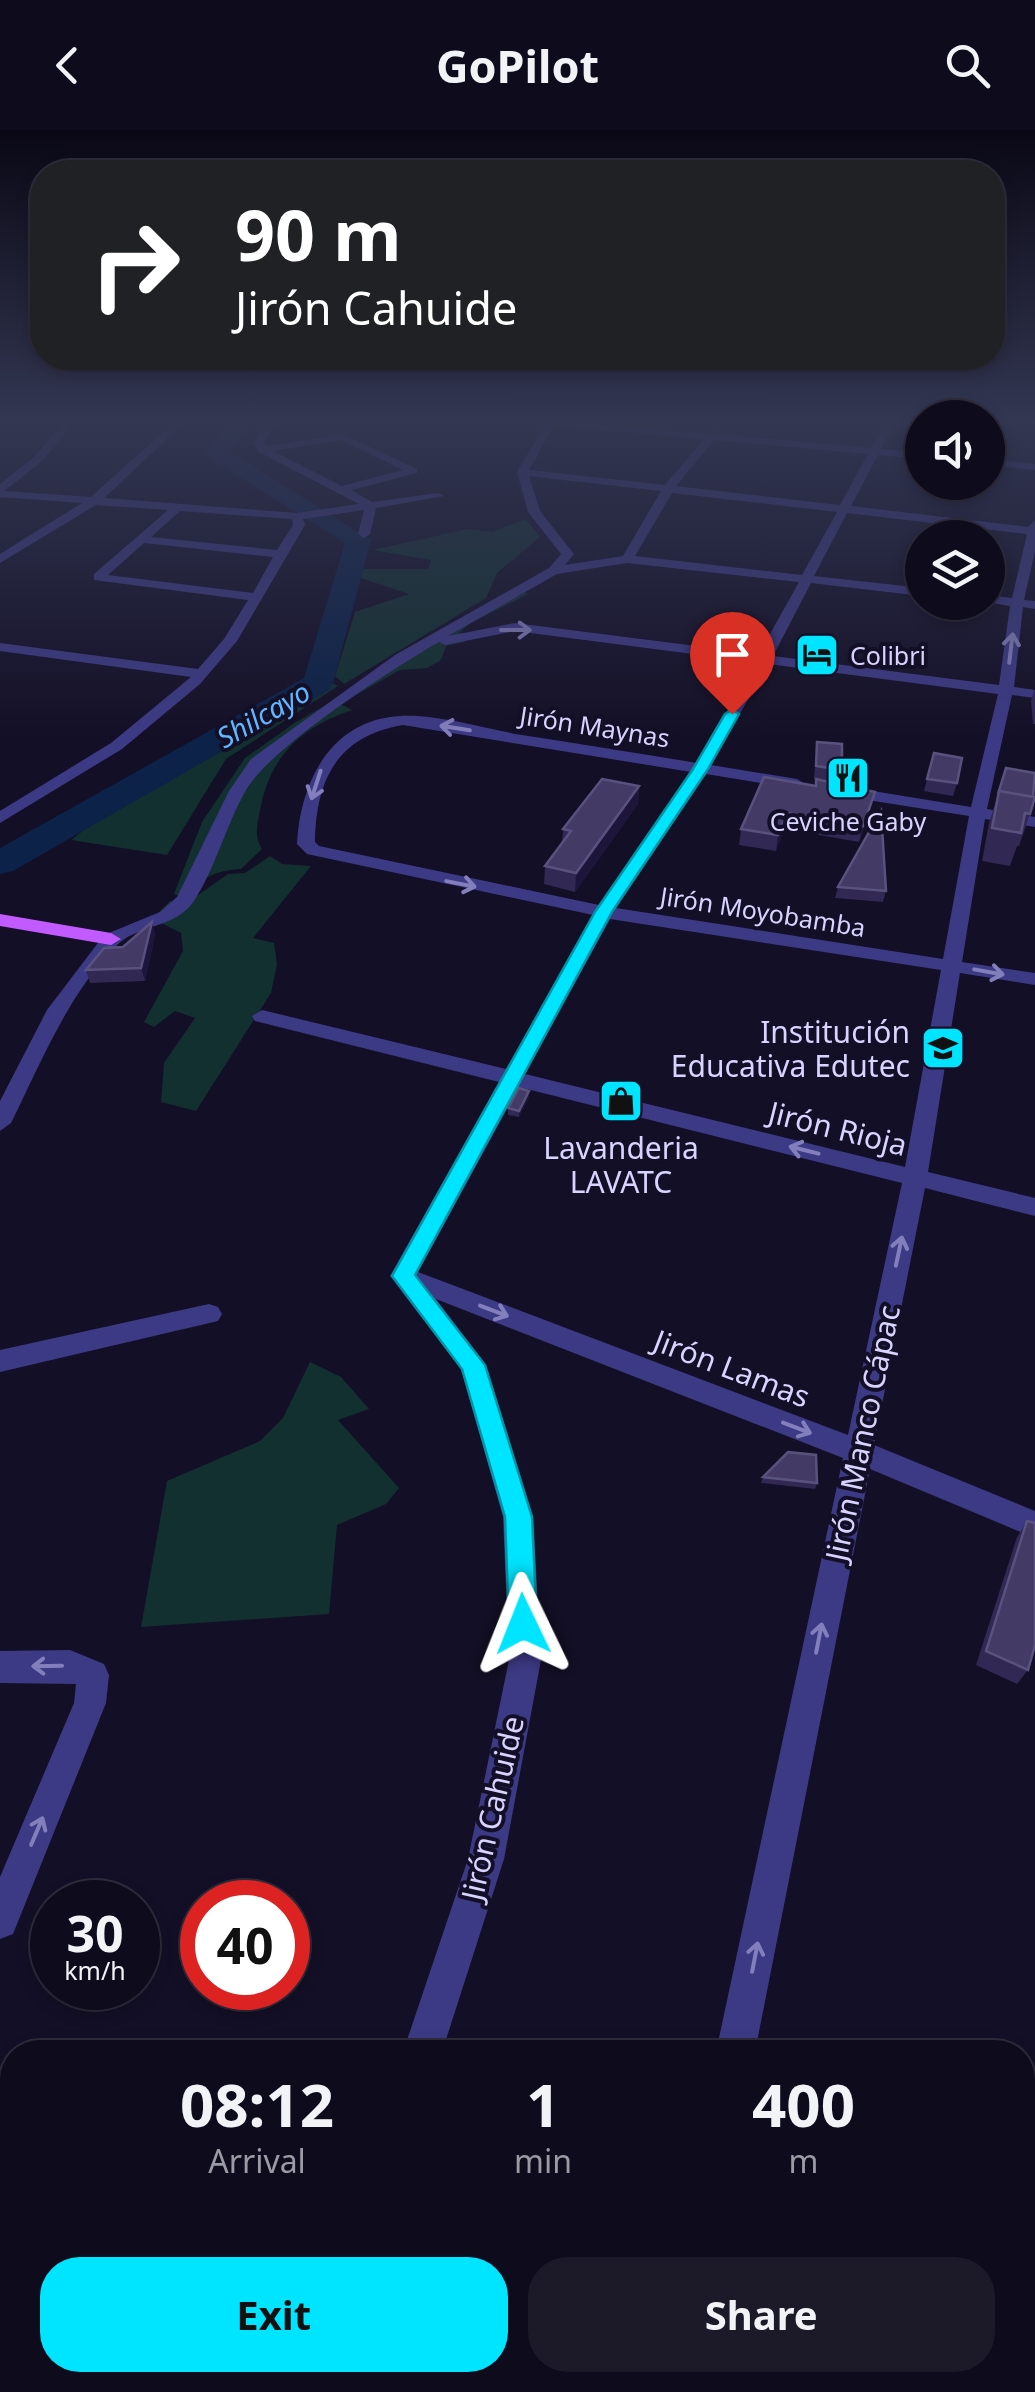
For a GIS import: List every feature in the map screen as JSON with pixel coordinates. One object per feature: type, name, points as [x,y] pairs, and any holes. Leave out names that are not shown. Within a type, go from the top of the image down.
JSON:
[{"type":"main road","points":[[0,920],[111,939]]},
{"type":"street","points":[[0,559],[51,528]]},
{"type":"street","points":[[155,528],[98,577],[254,597]]},
{"type":"street","points":[[0,818],[108,753],[166,712],[220,653],[297,528]]},
{"type":"street","points":[[364,528],[364,534]]},
{"type":"street","points":[[547,528],[568,554],[905,590]]},
{"type":"street","points":[[553,571],[626,559],[645,528]]},
{"type":"street","points":[[403,1276],[604,912],[701,769],[833,528]]},
{"type":"street","name":"Jirón Manco Cápac","points":[[738,2040],[915,1178],[978,812],[1006,690],[1017,603],[1035,529]]},
{"type":"street","points":[[141,540],[279,554]]},
{"type":"street","points":[[0,1123],[54,1015],[111,939],[167,916],[185,900],[237,792],[257,762],[421,647],[553,571],[568,554]]},
{"type":"street","points":[[1005,601],[1035,605]]},
{"type":"street","points":[[421,647],[516,628],[1035,694]]},
{"type":"street","points":[[0,647],[200,674]]},
{"type":"street","name":"Jirón Maynas","points":[[383,722],[403,720],[812,786]]},
{"type":"street","name":"Jirón Moyobamba","points":[[383,722],[366,726],[348,738],[321,770],[306,818],[306,844],[312,850],[604,912],[1035,980]]},
{"type":"street","points":[[830,789],[1035,822]]},
{"type":"street","name":"Jirón Rioja","points":[[262,1016],[1035,1207]]},
{"type":"street","name":"Jirón Lamas","points":[[403,1276],[857,1451],[1035,1525]]},
{"type":"street","name":"Jirón Cahuide","points":[[403,1276],[473,1365],[518,1517],[525,1660],[486,1859],[426,2040]]},
{"type":"street","points":[[0,1361],[209,1314]]},
{"type":"street","points":[[0,1667],[70,1666],[93,1675],[90,1703],[0,1921]]},
{"type":"green space","points":[[504,528],[533,528],[540,537],[497,573],[486,598],[344,684],[335,676],[355,612],[409,594],[361,578],[361,569],[428,569],[431,560],[372,550],[468,529],[492,532]]},
{"type":"green space","points":[[523,592],[528,594],[469,624],[459,633],[469,635],[464,642],[446,646],[441,660],[427,668],[400,670],[340,704],[352,710],[303,735],[280,760],[264,792],[257,830],[262,849],[241,869],[208,877],[182,897],[174,894],[202,822],[245,758],[296,722]]},
{"type":"green space","points":[[329,681],[338,686],[226,759],[167,855],[71,840],[112,808]]},
{"type":"green space","points":[[270,856],[282,864],[311,866],[253,938],[274,943],[277,964],[271,993],[196,1111],[161,1102],[164,1063],[195,1018],[175,1011],[154,1027],[144,1022],[183,951],[181,933],[161,923],[158,913],[170,901],[188,902],[228,874],[245,873]]},
{"type":"green space","points":[[310,1362],[341,1377],[369,1409],[338,1420],[399,1488],[386,1504],[337,1525],[329,1614],[141,1627],[167,1481],[260,1441],[283,1418]]},
{"type":"building","points":[[817,742],[842,744],[842,770],[816,766]]},
{"type":"building","points":[[934,753],[962,758],[957,783],[927,779]]},
{"type":"building","points":[[1006,768],[1035,773],[1033,797],[999,791],[998,794]]},
{"type":"building","points":[[764,777],[816,786],[816,779],[875,792],[863,826],[787,813],[778,835],[741,829]]},
{"type":"building","points":[[602,779],[639,786],[576,873],[545,866],[571,831],[563,829]]},
{"type":"building","points":[[999,791],[1035,797],[1030,814],[1025,813],[1021,833],[992,828]]},
{"type":"building","points":[[881,811],[886,891],[838,887]]},
{"type":"building","points":[[152,922],[141,968],[86,970],[104,948],[123,947]]},
{"type":"building","points":[[519,1088],[529,1091],[519,1111],[508,1108]]},
{"type":"building","points":[[788,1452],[816,1455],[817,1483],[763,1477]]},
{"type":"building","points":[[1027,1521],[1035,1523],[1035,1645],[1028,1670],[986,1651]]},
{"type":"waterway","name":"Shilcayo","points":[[0,863],[318,683],[358,540],[338,528]]},
{"type":"place","name":"Colibri","points":[[817,655]]},
{"type":"place","name":"Ceviche Gaby","points":[[848,778]]},
{"type":"place","name":"Institución Educativa Edutec","points":[[943,1048]]},
{"type":"place","name":"Lavanderia LAVATC","points":[[621,1101]]},
{"type":"route","points":[[523,1624],[518,1517],[473,1365],[403,1276],[604,912],[701,769],[732,714]]}]
